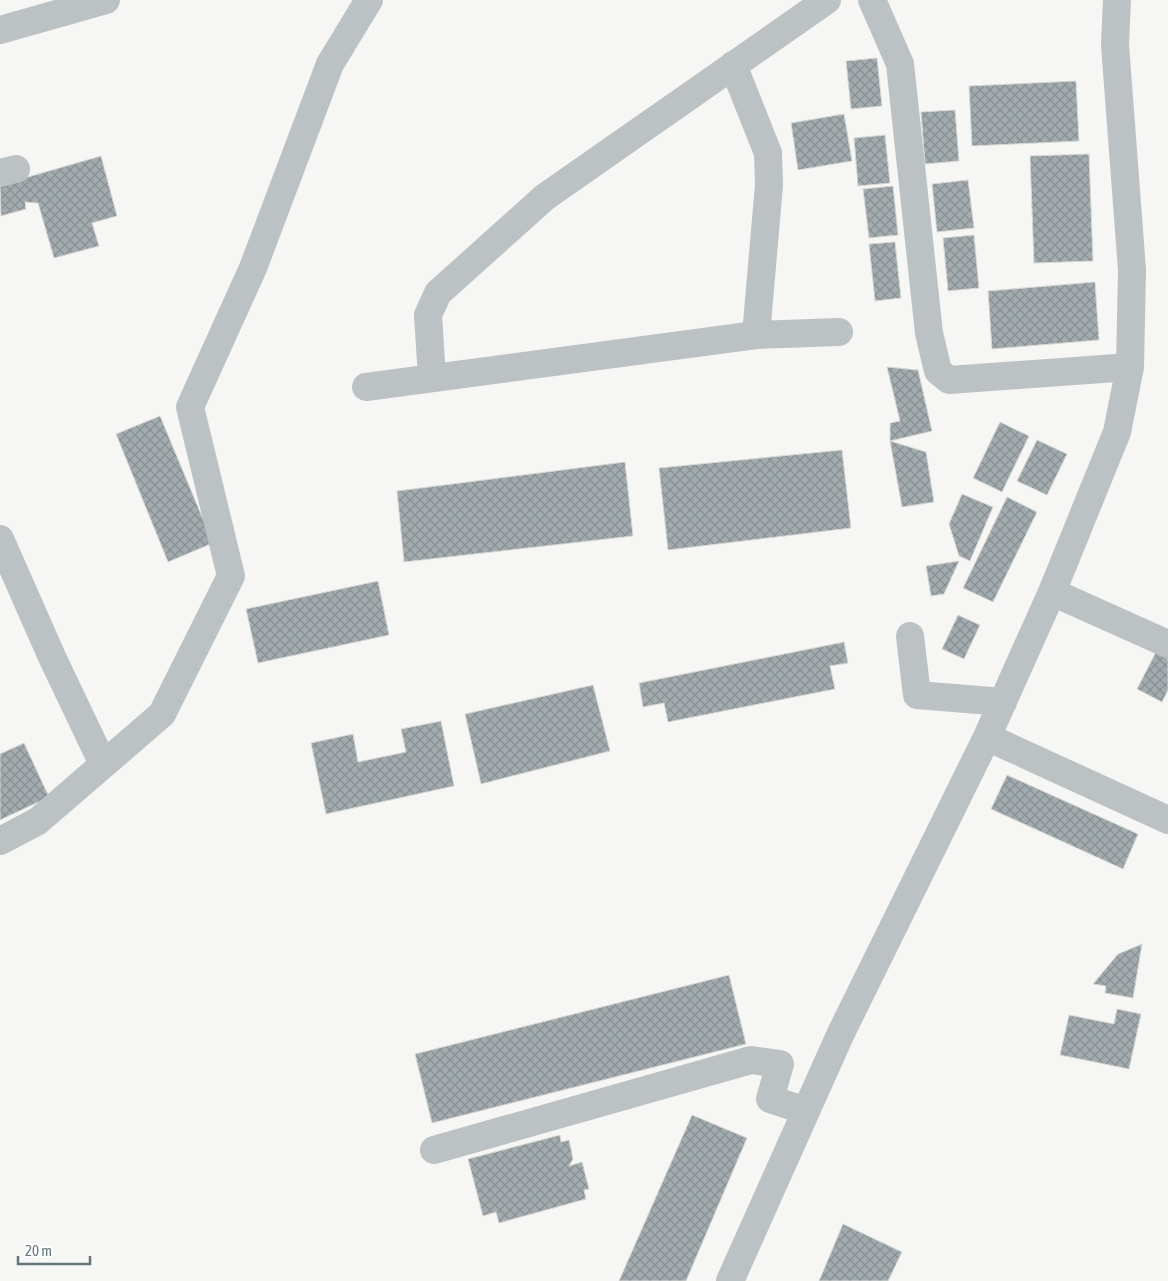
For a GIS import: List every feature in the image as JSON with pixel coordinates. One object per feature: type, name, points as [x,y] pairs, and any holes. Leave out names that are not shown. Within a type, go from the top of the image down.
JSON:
[{"type":"street","points":[[0,30],[106,0]]},
{"type":"street","points":[[0,841],[38,821],[162,714],[231,576],[190,407],[253,268],[330,64],[369,0]]},
{"type":"street","points":[[432,378],[428,315],[438,293],[545,197],[827,0]]},
{"type":"street","points":[[872,0],[900,64],[929,333],[938,371],[949,380],[1130,367]]},
{"type":"street","points":[[730,1281],[841,1034],[1003,702],[1052,592],[1117,432],[1130,367],[1132,270],[1115,45],[1117,0]]},
{"type":"street","points":[[733,65],[768,153],[769,185],[756,335]]},
{"type":"street","points":[[366,387],[756,335],[839,332]]},
{"type":"street","points":[[0,538],[52,658],[103,764]]},
{"type":"street","points":[[1052,592],[1168,644]]},
{"type":"street","points":[[910,636],[917,695],[1003,702]]},
{"type":"street","points":[[987,737],[1168,820]]},
{"type":"street","points":[[434,1150],[751,1060],[780,1064],[770,1099],[806,1111]]},
{"type":"building","points":[[877,58],[882,106],[851,109],[846,61]]},
{"type":"building","points":[[1076,81],[1079,141],[972,146],[969,86]]},
{"type":"building","points":[[955,110],[959,161],[925,164],[921,112]]},
{"type":"building","points":[[844,114],[852,161],[798,170],[791,123]]},
{"type":"building","points":[[885,135],[890,183],[858,186],[854,138]]},
{"type":"building","points":[[1089,154],[1093,261],[1034,263],[1030,156]]},
{"type":"building","points":[[101,156],[117,216],[92,223],[99,246],[54,258],[38,203],[25,202],[26,209],[1,216],[0,185]]},
{"type":"building","points":[[968,180],[974,228],[937,232],[932,184]]},
{"type":"building","points":[[893,186],[898,235],[869,238],[863,189]]},
{"type":"building","points":[[974,235],[979,288],[948,291],[943,238]]},
{"type":"building","points":[[895,242],[901,298],[875,301],[869,244]]},
{"type":"building","points":[[1095,282],[1099,340],[992,349],[988,291]]},
{"type":"building","points":[[887,367],[918,370],[932,431],[890,441],[890,423],[900,421]]},
{"type":"building","points":[[160,416],[213,543],[168,562],[116,434]]},
{"type":"building","points":[[1000,422],[1029,436],[1002,492],[973,478]]},
{"type":"building","points":[[1037,440],[1067,454],[1047,495],[1017,481]]},
{"type":"building","points":[[890,441],[926,452],[934,502],[902,507]]},
{"type":"building","points":[[842,450],[851,528],[668,550],[659,468]]},
{"type":"building","points":[[625,462],[633,536],[404,562],[397,491]]},
{"type":"building","points":[[962,494],[993,507],[970,561],[959,556],[949,524]]},
{"type":"building","points":[[1007,497],[1037,512],[993,602],[963,588]]},
{"type":"building","points":[[959,561],[944,594],[931,596],[926,566]]},
{"type":"building","points":[[378,581],[389,635],[258,663],[246,609]]},
{"type":"building","points":[[958,615],[980,625],[964,659],[942,649]]},
{"type":"building","points":[[844,642],[848,663],[830,666],[835,689],[668,722],[664,703],[643,707],[639,683]]},
{"type":"building","points":[[1157,650],[1168,656],[1168,690],[1162,702],[1137,689]]},
{"type":"building","points":[[593,685],[610,751],[481,784],[465,714]]},
{"type":"building","points":[[441,721],[454,786],[326,814],[311,743],[353,734],[358,762],[406,752],[401,729]]},
{"type":"building","points":[[24,743],[49,797],[0,820],[0,754]]},
{"type":"building","points":[[1007,775],[1138,834],[1123,869],[991,809]]},
{"type":"building","points":[[1142,944],[1133,998],[1105,993],[1106,986],[1093,984],[1118,954]]},
{"type":"building","points":[[729,975],[746,1044],[432,1123],[415,1054]]},
{"type":"building","points":[[1117,1009],[1141,1014],[1129,1069],[1060,1055],[1069,1015],[1114,1024]]},
{"type":"building","points":[[692,1115],[747,1138],[686,1281],[619,1281]]},
{"type":"building","points":[[560,1135],[561,1142],[569,1140],[573,1159],[569,1166],[582,1162],[589,1189],[584,1190],[586,1199],[499,1223],[496,1212],[483,1216],[468,1159]]},
{"type":"building","points":[[843,1224],[902,1252],[888,1281],[819,1281]]}]
